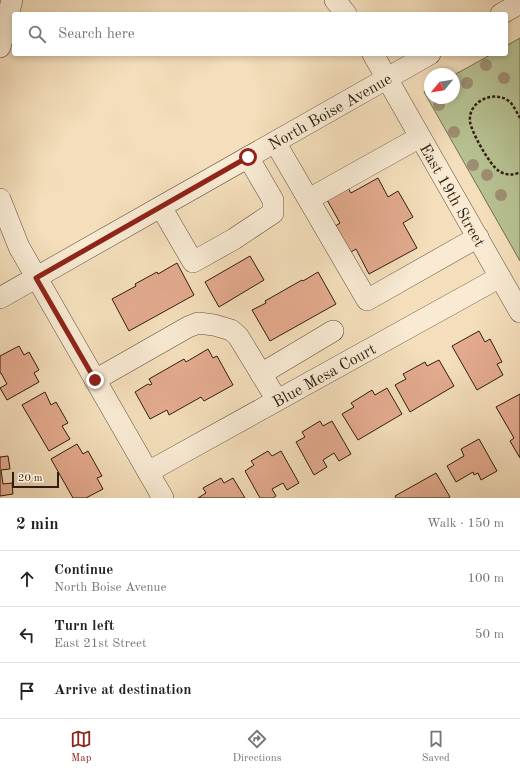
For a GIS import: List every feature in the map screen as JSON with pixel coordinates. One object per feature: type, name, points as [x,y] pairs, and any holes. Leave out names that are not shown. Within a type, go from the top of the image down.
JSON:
[{"type":"street","points":[[0,47],[12,0]]},
{"type":"street","points":[[335,0],[344,12]]},
{"type":"street","points":[[504,12],[520,3]]},
{"type":"street","name":"East 19th Street","points":[[374,56],[520,312]]},
{"type":"street","name":"North Boise Avenue","points":[[0,298],[426,56]]},
{"type":"street","points":[[309,199],[420,137]]},
{"type":"street","points":[[276,142],[367,300],[478,237]]},
{"type":"street","points":[[161,207],[193,262],[234,239],[273,213],[273,200],[248,157]]},
{"type":"street","points":[[0,199],[19,247],[163,498]]},
{"type":"street","name":"Blue Mesa Court","points":[[148,472],[500,276]]},
{"type":"street","points":[[95,380],[188,327],[198,323],[214,325],[231,330],[238,336],[277,400]]},
{"type":"street","points":[[261,374],[334,331]]},
{"type":"path","points":[[520,118],[511,103],[502,97],[491,96],[480,100],[472,109],[470,120],[472,129],[492,165],[499,171],[508,175],[520,172]]},
{"type":"green space","points":[[520,38],[520,261],[431,104],[460,104],[460,72],[488,56],[508,56],[508,45]]},
{"type":"building","points":[[378,178],[388,197],[398,191],[413,217],[403,223],[417,248],[369,274],[356,249],[346,255],[331,229],[340,223],[327,200],[348,188],[351,193]]},
{"type":"building","points":[[250,256],[264,280],[219,307],[205,282]]},
{"type":"building","points":[[177,263],[194,295],[129,331],[112,299],[136,286],[135,284],[157,272],[158,274]]},
{"type":"building","points":[[318,272],[336,304],[270,341],[252,310],[266,303],[265,301]]},
{"type":"building","points":[[479,331],[485,342],[490,339],[502,362],[497,364],[503,375],[477,390],[452,346]]},
{"type":"building","points":[[19,346],[24,355],[29,352],[39,370],[34,373],[39,382],[7,400],[0,388],[7,384],[0,373],[0,356]]},
{"type":"building","points":[[208,349],[213,358],[217,356],[233,385],[204,401],[201,397],[169,415],[167,410],[150,419],[135,392],[148,384],[152,384],[149,379],[184,359],[186,362]]},
{"type":"building","points":[[439,360],[454,386],[410,412],[395,385],[406,379],[403,374],[425,362],[427,366]]},
{"type":"building","points":[[387,388],[402,414],[358,440],[342,414],[354,407],[351,403],[372,390],[375,395]]},
{"type":"building","points":[[45,392],[51,405],[56,402],[68,423],[62,426],[70,439],[49,451],[22,405]]},
{"type":"building","points":[[520,394],[520,458],[510,441],[514,438],[496,407]]},
{"type":"building","points":[[320,421],[323,426],[332,421],[351,454],[339,461],[334,453],[323,460],[327,467],[314,475],[296,442],[305,437],[302,432]]},
{"type":"building","points":[[479,439],[497,471],[481,480],[478,473],[474,475],[473,472],[456,482],[447,466],[464,456],[461,449]]},
{"type":"building","points":[[77,444],[83,454],[88,451],[102,476],[97,478],[103,489],[86,498],[73,498],[51,459]]},
{"type":"building","points":[[268,451],[272,456],[281,451],[299,483],[287,490],[283,483],[272,489],[276,496],[273,498],[260,498],[245,471],[254,465],[251,461]]},
{"type":"building","points":[[8,456],[10,469],[1,470],[3,484],[12,483],[13,494],[0,496],[0,457]]},
{"type":"building","points":[[436,473],[450,497],[396,498],[395,496]]},
{"type":"building","points":[[221,478],[224,483],[233,478],[245,498],[198,498],[206,493],[203,488]]},
{"type":"route","points":[[95,380],[36,278],[248,157]]}]
